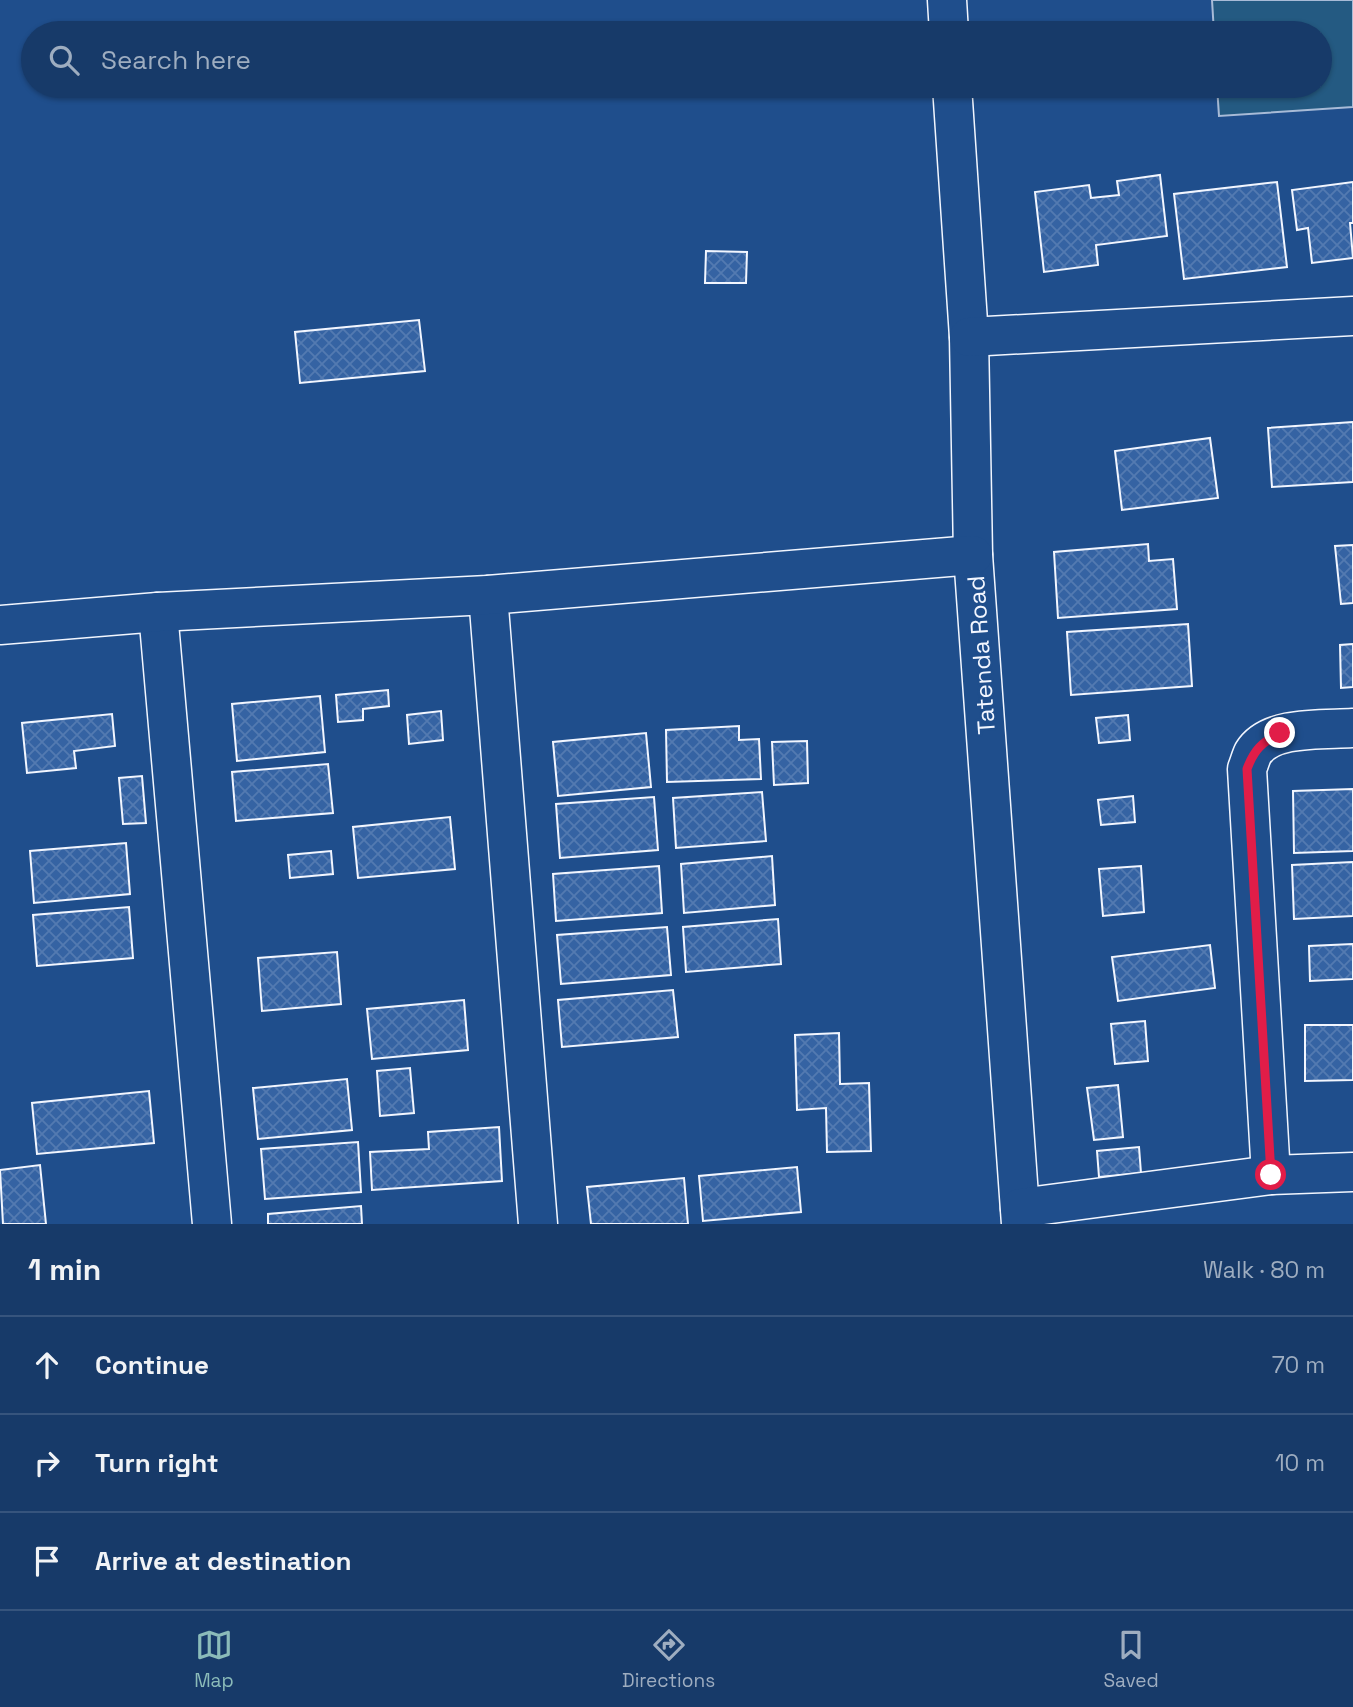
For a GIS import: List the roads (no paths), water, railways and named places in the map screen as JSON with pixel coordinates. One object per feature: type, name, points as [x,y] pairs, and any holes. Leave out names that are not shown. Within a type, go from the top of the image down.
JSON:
[{"type":"street","points":[[947,0],[948,21]]},
{"type":"street","name":"Tatenda Road","points":[[953,98],[969,337],[974,555],[1020,1216]]},
{"type":"street","points":[[969,337],[1353,316]]},
{"type":"street","points":[[0,625],[158,612],[488,595],[974,555]]},
{"type":"street","points":[[488,595],[538,1224]]},
{"type":"street","points":[[158,612],[212,1224]]},
{"type":"street","points":[[1271,1175],[1247,769],[1254,752],[1263,742],[1280,733],[1353,728]]},
{"type":"street","points":[[1020,1216],[1271,1175],[1353,1171]]}]
